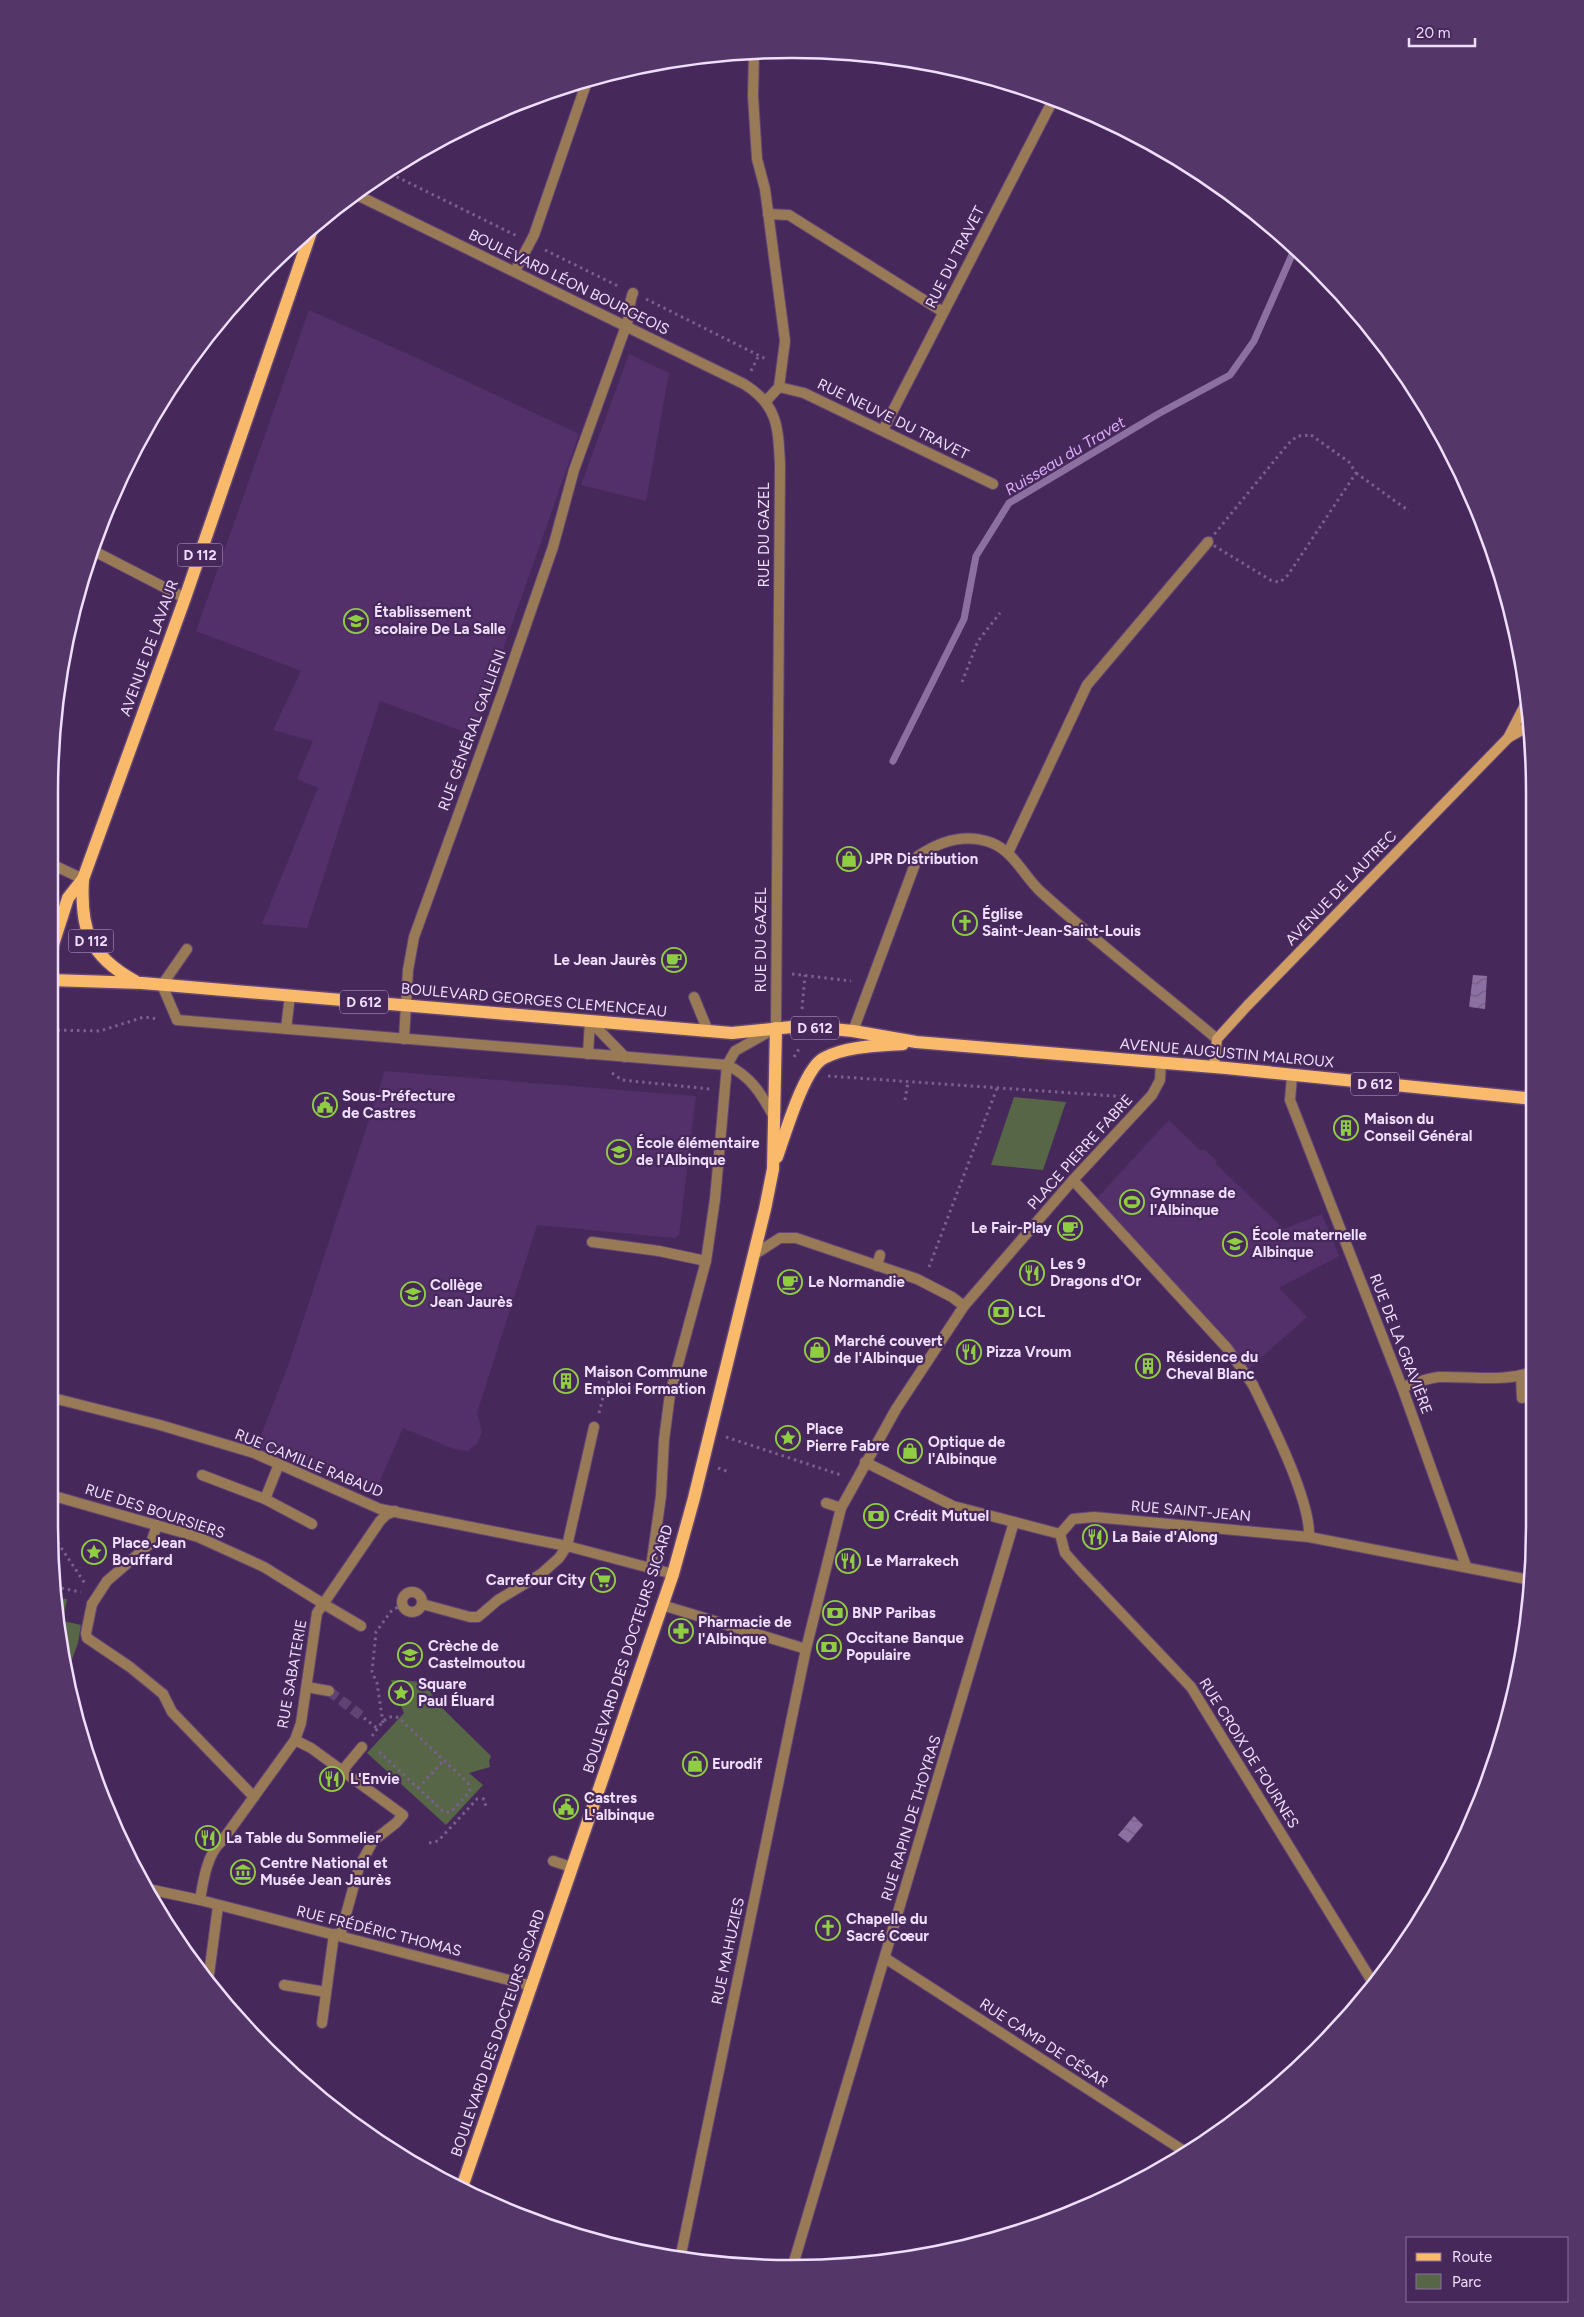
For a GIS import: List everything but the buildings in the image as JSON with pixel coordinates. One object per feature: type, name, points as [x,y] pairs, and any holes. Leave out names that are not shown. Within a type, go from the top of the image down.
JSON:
[{"type":"main road","name":"AVENUE DE LAVAUR","points":[[138,982],[105,962],[96,951],[90,938],[85,918],[82,896],[83,879],[185,598],[308,240]]},
{"type":"main road","name":"AVENUE DE LAUTREC","points":[[1508,738],[1522,712]]},
{"type":"main road","name":"AVENUE DE LAUTREC","points":[[1217,1039],[1508,738],[1523,729]]},
{"type":"main road","name":"AVENUE DE LAVAUR","points":[[58,929],[68,898],[83,879]]},
{"type":"main road","name":"BOULEVARD GEORGES CLEMENCEAU","points":[[58,980],[138,982],[732,1033],[776,1028]]},
{"type":"main road","name":"D 612","points":[[776,1028],[801,1026],[853,1031],[916,1042]]},
{"type":"main road","name":"BOULEVARD DES DOCTEURS SICARD","points":[[773,1169],[776,1028]]},
{"type":"main road","points":[[1214,1067],[1217,1039]]},
{"type":"main road","name":"BOULEVARD DES DOCTEURS SICARD","points":[[464,2182],[673,1574],[755,1254],[773,1169],[811,1070],[822,1058],[844,1050],[916,1042]]},
{"type":"main road","name":"AVENUE AUGUSTIN MALROUX","points":[[916,1042],[1214,1067],[1526,1098]]},
{"type":"street","points":[[754,59],[753,96],[757,159],[768,214],[784,341],[779,387],[766,401]]},
{"type":"street","points":[[515,272],[530,243],[585,88]]},
{"type":"street","name":"RUE DU TRAVET","points":[[883,430],[1051,105]]},
{"type":"street","name":"BOULEVARD LÉON BOURGEOIS","points":[[361,197],[744,384],[766,401]]},
{"type":"street","points":[[768,214],[789,215],[943,312]]},
{"type":"street","name":"RUE GÉNÉRAL GALLIENI","points":[[404,1039],[408,970],[414,937],[553,547],[574,470],[630,318],[630,300],[633,293]]},
{"type":"street","name":"RUE NEUVE DU TRAVET","points":[[779,387],[804,393],[993,484]]},
{"type":"street","name":"RUE DU GAZEL","points":[[766,401],[774,414],[777,426],[780,464],[776,1028]]},
{"type":"street","points":[[1008,852],[1087,685],[1208,542]]},
{"type":"street","points":[[98,552],[185,598]]},
{"type":"street","points":[[853,1031],[918,856],[942,842],[974,839],[993,843],[1008,852],[1039,890],[1217,1039]]},
{"type":"street","points":[[58,866],[83,879]]},
{"type":"street","points":[[187,949],[162,985],[176,1020],[727,1065],[739,1071],[752,1082],[775,1118]]},
{"type":"street","points":[[286,1029],[290,995]]},
{"type":"street","points":[[694,997],[708,1031]]},
{"type":"street","points":[[588,1054],[590,1021]]},
{"type":"street","points":[[590,1021],[625,1057]]},
{"type":"street","points":[[651,1567],[661,1496],[670,1394],[706,1261],[715,1199],[727,1065],[735,1050],[776,1028]]},
{"type":"street","name":"PLACE PIERRE FABRE","points":[[806,1649],[841,1508],[852,1480],[964,1306],[1073,1180],[1152,1095],[1160,1080],[1161,1063]]},
{"type":"street","name":"RUE DE LA GRAVIÈRE","points":[[1292,1076],[1290,1100],[1402,1387],[1466,1566]]},
{"type":"street","points":[[1073,1180],[1227,1348],[1253,1385],[1276,1433],[1295,1482],[1309,1525],[1309,1537]]},
{"type":"street","points":[[819,1246],[823,1236]]},
{"type":"street","points":[[755,1254],[780,1238],[796,1238],[924,1282],[952,1297],[964,1306]]},
{"type":"street","points":[[592,1242],[659,1251],[706,1261]]},
{"type":"street","points":[[877,1266],[880,1256]]},
{"type":"street","points":[[1402,1387],[1437,1377],[1493,1379],[1521,1377],[1526,1375]]},
{"type":"street","points":[[1521,1377],[1522,1398]]},
{"type":"street","name":"RUE CAMILLE RABAUD","points":[[58,1399],[160,1425],[254,1453],[380,1508],[567,1546],[673,1574]]},
{"type":"street","points":[[422,1604],[474,1618],[478,1617],[498,1600],[541,1574],[559,1558],[567,1546],[594,1427]]},
{"type":"street","points":[[865,1462],[953,1506],[1060,1534]]},
{"type":"street","points":[[265,1499],[279,1464]]},
{"type":"street","points":[[202,1475],[265,1499],[312,1524]]},
{"type":"street","name":"RUE DES BOURSIERS","points":[[58,1497],[198,1537],[242,1556],[286,1579],[322,1604],[361,1626]]},
{"type":"street","points":[[826,1503],[841,1508]]},
{"type":"street","name":"RUE SABATERIE","points":[[200,1900],[204,1877],[217,1846],[222,1842],[295,1740],[301,1723],[317,1613],[380,1521],[386,1514],[395,1511]]},
{"type":"street","name":"RUE SAINT-JEAN","points":[[1060,1534],[1073,1519],[1094,1517],[1309,1537],[1524,1579]]},
{"type":"street","name":"RUE RAPIN DE THOYRAS","points":[[796,2260],[1014,1522]]},
{"type":"street","points":[[157,1526],[151,1543],[107,1581],[92,1604],[86,1633],[87,1638],[130,1667],[163,1694],[172,1712],[254,1797]]},
{"type":"street","name":"RUE CROIX DE FOURNES","points":[[1060,1534],[1065,1553],[1191,1687],[1370,1978]]},
{"type":"street","points":[[410,1592],[419,1594],[422,1604],[419,1609],[413,1612],[407,1610],[403,1605],[403,1599],[410,1592]]},
{"type":"street","points":[[662,1605],[806,1649]]},
{"type":"street","name":"RUE MAHUZIES","points":[[682,2251],[806,1649]]},
{"type":"street","points":[[307,1687],[329,1691]]},
{"type":"street","points":[[295,1740],[311,1748],[402,1815],[396,1823],[373,1841],[359,1867],[337,1935],[322,2023]]},
{"type":"street","points":[[342,1771],[365,1744]]},
{"type":"street","points":[[553,1861],[571,1867]]},
{"type":"street","name":"RUE FRÉDÉRIC THOMAS","points":[[155,1891],[337,1935],[412,1959],[483,1978],[532,1986]]},
{"type":"street","points":[[209,1972],[218,1906]]},
{"type":"street","name":"RUE CAMP DE CÉSAR","points":[[885,1958],[1180,2148]]},
{"type":"street","points":[[284,1985],[326,1992]]},
{"type":"path","points":[[393,175],[771,360],[779,387]]},
{"type":"path","points":[[748,376],[759,355]]},
{"type":"path","points":[[1356,473],[1288,575],[1280,582],[1272,581],[1208,542],[1282,451],[1297,436],[1311,435],[1349,462],[1356,473],[1409,512]]},
{"type":"path","points":[[962,682],[978,642],[1000,613]]},
{"type":"path","points":[[785,974],[851,981]]},
{"type":"path","points":[[802,1016],[805,975]]},
{"type":"path","points":[[58,1030],[100,1031],[144,1017],[176,1020]]},
{"type":"path","points":[[800,1043],[799,1049],[804,1054]]},
{"type":"path","points":[[588,1054],[622,1080],[718,1090]]},
{"type":"path","points":[[822,1076],[1131,1097]]},
{"type":"path","points":[[905,1100],[908,1082]]},
{"type":"path","points":[[924,1282],[997,1088]]},
{"type":"path","points":[[594,1427],[607,1382],[646,1389]]},
{"type":"path","points":[[724,1430],[722,1436],[835,1472],[852,1480]]},
{"type":"path","points":[[58,1545],[86,1586]]},
{"type":"path","points":[[61,1588],[82,1592]]},
{"type":"path","points":[[383,1722],[377,1683],[372,1672],[376,1632],[392,1610],[403,1605]]},
{"type":"path","points":[[393,1715],[400,1718],[468,1783],[470,1791],[448,1813],[365,1744],[383,1722],[393,1715]]},
{"type":"path","points":[[364,1718],[378,1729]]},
{"type":"path","points":[[418,1788],[444,1760]]},
{"type":"path","points":[[429,1843],[438,1841],[477,1799],[484,1800],[486,1807]]},
{"type":"shaded area","name":"Établissement scolaire De La Salle","points":[[309,310],[579,434],[473,735],[380,701],[307,928],[262,924],[318,788],[297,779],[313,741],[273,730],[301,671],[196,631]]},
{"type":"shaded area","points":[[629,354],[669,373],[646,501],[581,485]]},
{"type":"shaded area","name":"Collège Jean Jaurès","points":[[385,1071],[696,1096],[679,1235],[675,1238],[537,1225],[477,1413],[482,1432],[477,1444],[467,1451],[454,1449],[403,1428],[378,1485],[257,1446],[289,1363]]},
{"type":"shaded area","name":"École maternelle Albinque","points":[[1169,1120],[1201,1151],[1204,1149],[1217,1161],[1215,1163],[1284,1229],[1322,1214],[1339,1256],[1279,1288],[1307,1317],[1247,1370],[1096,1199]]},
{"type":"green space","points":[[1014,1097],[1066,1102],[1043,1170],[991,1165]]},
{"type":"green space","points":[[62,1599],[67,1599],[64,1618]]},
{"type":"green space","points":[[64,1621],[81,1625],[78,1643],[71,1662]]},
{"type":"green space","name":"Square Paul Éluard","points":[[391,1680],[425,1682],[436,1702],[491,1756],[489,1761],[490,1767],[469,1773],[483,1785],[446,1825],[367,1753],[404,1713]]},
{"type":"water","points":[[1473,975],[1487,976],[1485,1009],[1469,1007]]},
{"type":"water","points":[[1134,1816],[1143,1825],[1128,1843],[1118,1835]]},
{"type":"waterway","name":"Ruisseau du Travet","points":[[893,761],[964,619],[976,556],[1009,503],[1158,414],[1230,375],[1254,341],[1292,255]]},
{"type":"tunnel","points":[[329,1691],[364,1718]]},
{"type":"place","name":"Établissement scolaire De La Salle","points":[[356,621]]},
{"type":"place","name":"JPR Distribution","points":[[849,859]]},
{"type":"place","name":"Église Saint-Jean-Saint-Louis","points":[[965,923]]},
{"type":"place","name":"Le Jean Jaurès","points":[[674,960]]},
{"type":"place","name":"Sous-Préfecture de Castres","points":[[325,1105]]},
{"type":"place","name":"Maison du Conseil Général","points":[[1346,1128]]},
{"type":"place","name":"École élémentaire de l'Albinque","points":[[619,1152]]},
{"type":"place","name":"Gymnase de l'Albinque","points":[[1132,1202]]},
{"type":"place","name":"Le Fair-Play","points":[[1070,1228]]},
{"type":"place","name":"École maternelle Albinque","points":[[1235,1244]]},
{"type":"place","name":"Les 9 Dragons d'Or","points":[[1032,1273]]},
{"type":"place","name":"Le Normandie","points":[[790,1282]]},
{"type":"place","name":"Collège Jean Jaurès","points":[[413,1294]]},
{"type":"place","name":"LCL","points":[[1001,1312]]},
{"type":"place","name":"Marché couvert de l'Albinque","points":[[817,1350]]},
{"type":"place","name":"Pizza Vroum","points":[[969,1352]]},
{"type":"place","name":"Résidence du Cheval Blanc","points":[[1148,1366]]},
{"type":"place","name":"Maison Commune Emploi Formation","points":[[566,1381]]},
{"type":"place","name":"Place Pierre Fabre","points":[[788,1438]]},
{"type":"place","name":"Optique de l'Albinque","points":[[910,1451]]},
{"type":"place","name":"Crédit Mutuel","points":[[876,1516]]},
{"type":"place","name":"La Baie d'Along","points":[[1095,1537]]},
{"type":"place","name":"Place Jean Bouffard","points":[[94,1552]]},
{"type":"place","name":"Le Marrakech","points":[[848,1561]]},
{"type":"place","name":"Carrefour City","points":[[603,1580]]},
{"type":"place","name":"BNP Paribas","points":[[835,1613]]},
{"type":"place","name":"Pharmacie de l'Albinque","points":[[681,1631]]},
{"type":"place","name":"Occitane Banque Populaire","points":[[829,1647]]},
{"type":"place","name":"Crèche de Castelmoutou","points":[[410,1655]]},
{"type":"place","name":"Square Paul Éluard","points":[[401,1693]]},
{"type":"place","name":"Eurodif","points":[[695,1764]]},
{"type":"place","name":"L'Envie","points":[[332,1779]]},
{"type":"place","name":"Castres L'albinque","points":[[566,1807]]},
{"type":"place","name":"La Table du Sommelier","points":[[208,1838]]},
{"type":"place","name":"Centre National et Musée Jean Jaurès","points":[[243,1872]]},
{"type":"place","name":"Chapelle du Sacré Cœur","points":[[828,1928]]}]
